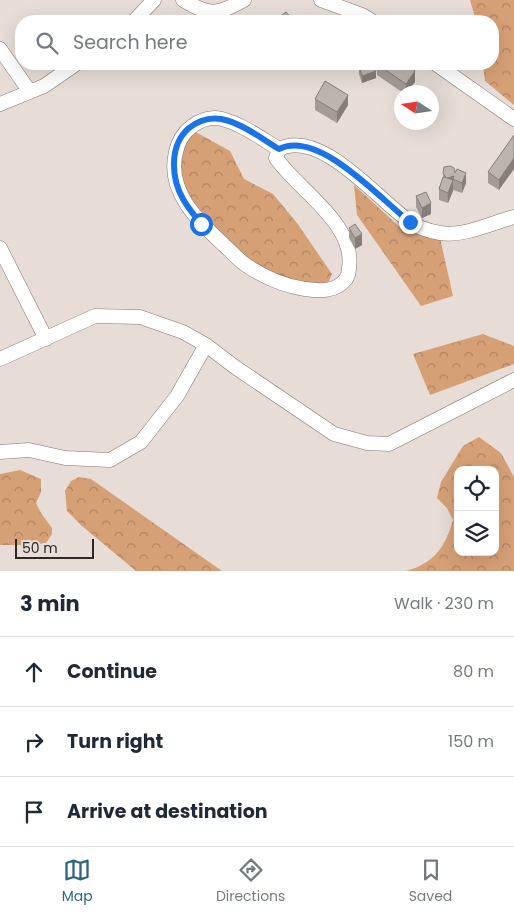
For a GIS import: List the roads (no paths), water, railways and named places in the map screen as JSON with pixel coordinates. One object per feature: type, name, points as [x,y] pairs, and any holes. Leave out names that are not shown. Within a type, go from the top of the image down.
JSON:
[{"type":"street","points":[[183,0],[202,11],[209,12],[229,8],[244,0]]},
{"type":"street","points":[[321,0],[362,15]]},
{"type":"street","points":[[139,15],[151,1]]},
{"type":"street","points":[[0,49],[30,92]]},
{"type":"street","points":[[0,104],[44,86],[67,70]]},
{"type":"street","points":[[445,70],[514,119]]},
{"type":"street","points":[[279,149],[235,124],[222,119],[210,118],[200,121],[184,133],[179,141],[174,160],[174,176],[182,199],[201,224],[247,266],[266,277],[290,287],[316,291],[336,288],[348,278],[351,258],[343,233],[276,158],[279,149],[288,145],[310,148],[334,159],[398,213],[426,230],[443,234],[454,234],[514,217]]},
{"type":"street","points":[[0,248],[46,339]]},
{"type":"street","points":[[0,359],[95,316],[140,317],[183,332],[206,345],[234,367],[334,434],[367,443],[389,444],[514,380]]},
{"type":"street","points":[[0,452],[29,450],[65,458],[110,460],[141,442],[177,396],[206,345]]}]
